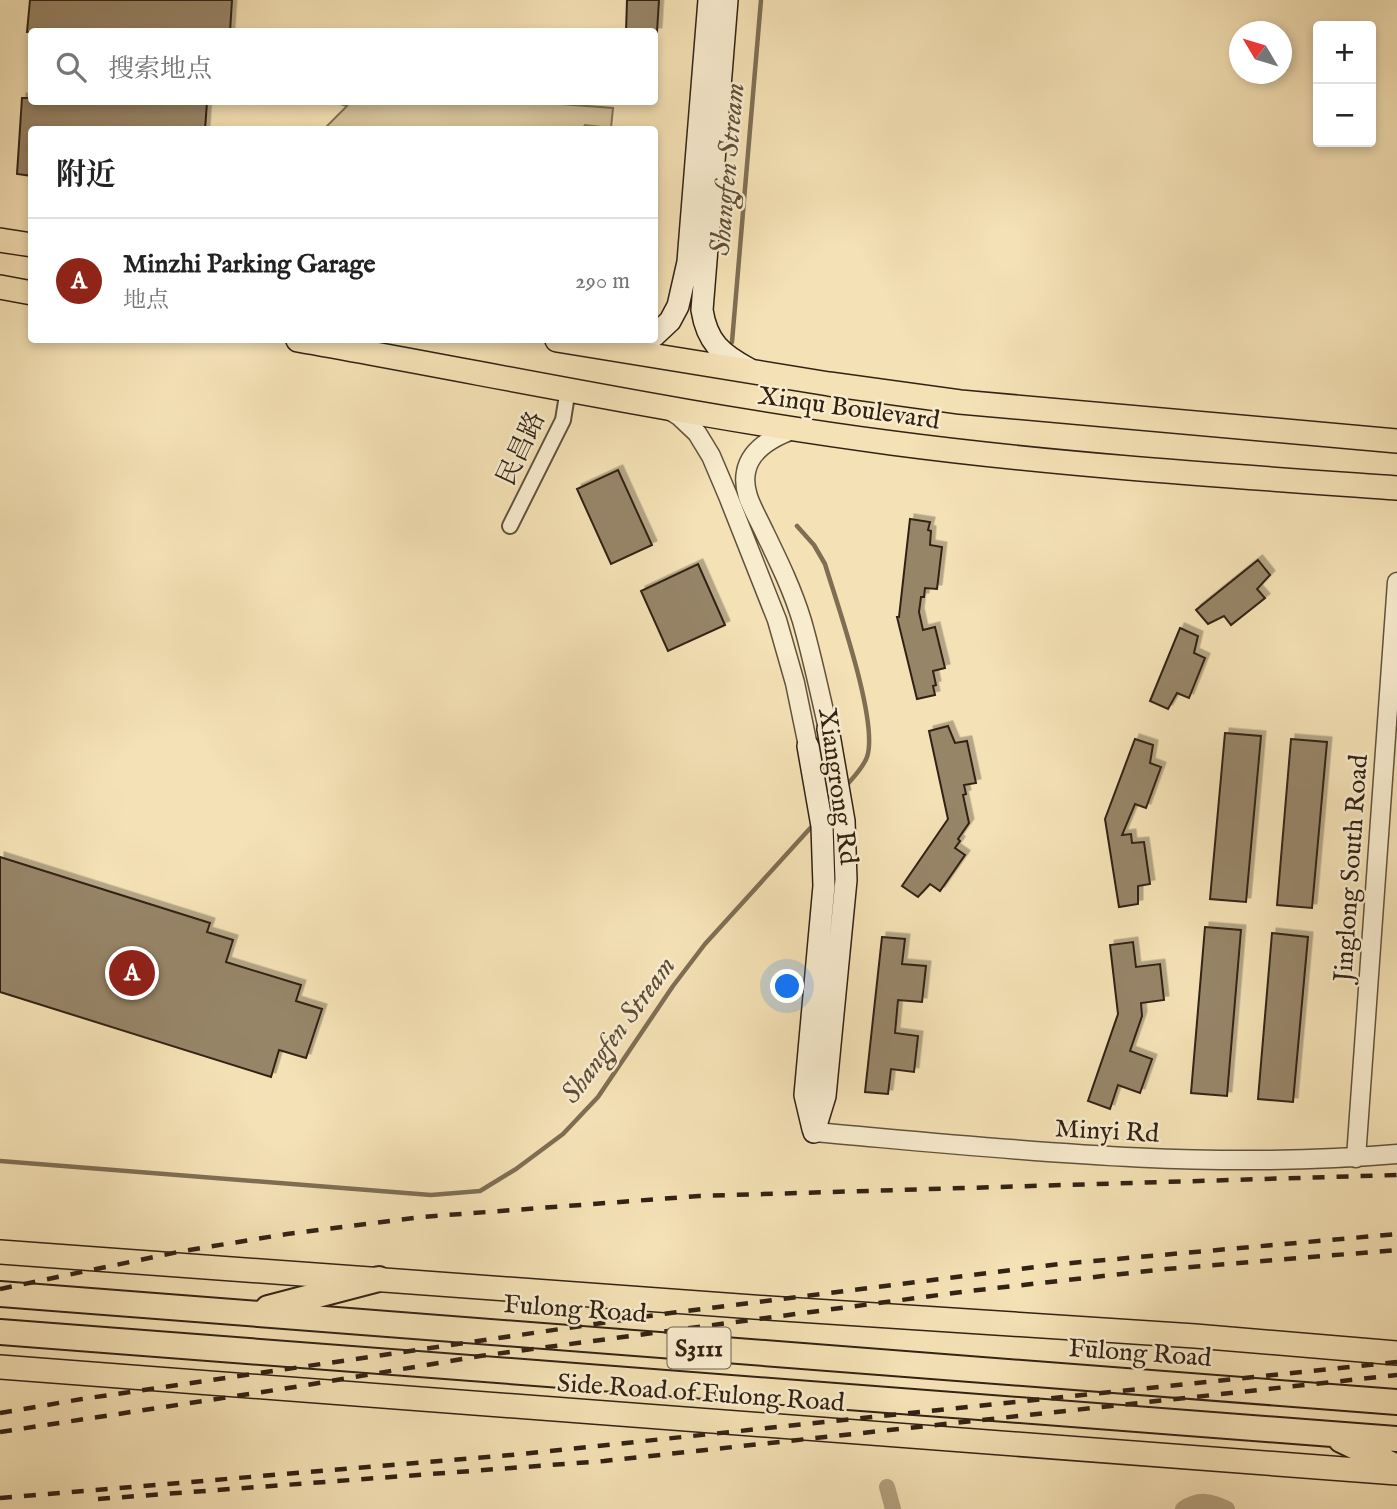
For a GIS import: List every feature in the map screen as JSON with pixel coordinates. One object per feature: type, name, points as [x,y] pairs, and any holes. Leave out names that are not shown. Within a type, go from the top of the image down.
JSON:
[{"type":"highway","points":[[249,1313],[379,1279]]},
{"type":"highway","name":"Fulong Road","points":[[0,1294],[1397,1402]]},
{"type":"highway","name":"S3111","points":[[0,1332],[1397,1439]]},
{"type":"highway","points":[[1328,1434],[1397,1467]]},
{"type":"main road","points":[[658,332],[670,321],[678,306],[685,279],[709,0]]},
{"type":"main road","points":[[727,0],[702,310],[704,326],[719,349],[725,356],[753,372]]},
{"type":"main road","points":[[2,239],[28,244]]},
{"type":"main road","points":[[0,287],[28,292]]},
{"type":"main road","name":"Xinqu Boulevard","points":[[315,343],[795,429],[1017,458],[1397,488]]},
{"type":"main road","name":"Xinqu Boulevard","points":[[576,343],[960,402],[1397,441]]},
{"type":"main road","points":[[622,350],[640,343]]},
{"type":"main road","name":"Xiangrong Rd","points":[[814,1132],[825,1096],[846,880],[844,821],[828,729]]},
{"type":"main road","name":"Xiangrong Rd","points":[[808,746],[824,849],[822,912],[805,1095],[814,1132]]},
{"type":"main road","points":[[0,1252],[1195,1336],[1397,1353]]},
{"type":"main road","name":"Side Road of Fulong Road","points":[[0,1367],[1397,1473]]},
{"type":"street","name":"民昌路","points":[[510,526],[563,420],[568,389]]},
{"type":"street","name":"Xiangrong Rd","points":[[663,406],[679,416],[697,433],[728,496],[777,620],[795,683],[808,746]]},
{"type":"street","name":"Xiangrong Rd","points":[[795,429],[777,435],[754,455],[746,470],[745,484],[749,501],[782,569],[801,619],[828,729]]},
{"type":"street","name":"Jinglong South Road","points":[[1356,1157],[1397,582]]},
{"type":"street","name":"Minyi Rd","points":[[814,1132],[1074,1155],[1166,1160],[1332,1160],[1397,1154]]},
{"type":"shaded area","points":[[344,105],[574,105],[613,108],[611,126],[327,126],[347,106]]},
{"type":"building","points":[[30,0],[232,0],[230,28],[28,28],[27,32]]},
{"type":"building","points":[[627,0],[659,0],[657,28],[626,28]]},
{"type":"building","points":[[22,98],[28,98],[28,105],[207,105],[205,126],[28,126],[28,175],[17,174]]},
{"type":"building","points":[[618,470],[652,545],[611,564],[577,489]]},
{"type":"building","points":[[910,519],[930,522],[930,545],[942,547],[937,589],[925,588],[919,612],[923,630],[935,627],[945,668],[933,671],[935,695],[917,699],[897,617]]},
{"type":"building","points":[[1258,560],[1270,575],[1257,589],[1265,598],[1231,625],[1224,616],[1208,624],[1196,610]]},
{"type":"building","points":[[698,564],[725,625],[668,651],[641,591]]},
{"type":"building","points":[[1180,628],[1198,636],[1194,653],[1205,658],[1189,698],[1177,693],[1168,709],[1150,701]]},
{"type":"building","points":[[948,726],[955,743],[967,741],[976,783],[964,785],[966,794],[963,795],[969,823],[955,848],[965,855],[940,891],[930,884],[918,897],[902,886],[948,819],[929,731]]},
{"type":"building","points":[[1225,733],[1261,736],[1246,902],[1210,899]]},
{"type":"building","points":[[1135,739],[1153,745],[1150,763],[1161,767],[1146,808],[1135,804],[1122,835],[1131,834],[1132,843],[1144,842],[1150,884],[1138,886],[1138,904],[1119,907],[1105,819]]},
{"type":"building","points":[[1291,739],[1327,742],[1312,908],[1277,905]]},
{"type":"building","points":[[0,857],[210,923],[207,932],[233,940],[226,962],[301,985],[296,1001],[322,1009],[306,1058],[279,1050],[271,1077],[0,992]]},
{"type":"building","points":[[1205,927],[1241,930],[1227,1096],[1191,1093]]},
{"type":"building","points":[[1272,933],[1308,937],[1293,1102],[1258,1099]]},
{"type":"building","points":[[882,937],[905,939],[902,964],[926,966],[922,1002],[898,1000],[895,1033],[918,1036],[914,1072],[891,1069],[888,1094],[865,1092]]},
{"type":"building","points":[[1133,942],[1136,967],[1160,964],[1164,1000],[1141,1003],[1142,1016],[1130,1051],[1152,1059],[1140,1093],[1118,1085],[1110,1109],[1088,1101],[1118,1014],[1110,945]]},
{"type":"waterway","name":"Shangfen Stream","points":[[732,342],[761,0]]},
{"type":"waterway","name":"Shangfen Stream","points":[[797,526],[814,545],[825,564],[855,662],[867,718],[867,757],[845,787]]},
{"type":"waterway","name":"Shangfen Stream","points":[[0,1161],[431,1195],[480,1191],[516,1169],[563,1134],[598,1097],[673,986],[705,944],[814,824]]},
{"type":"waterway","points":[[887,1487],[893,1509]]},
{"type":"waterway","points":[[1183,1509],[1194,1503],[1205,1502],[1227,1509]]},
{"type":"railway","points":[[0,1289],[183,1251],[287,1234],[421,1217],[699,1196],[1397,1175]]},
{"type":"railway","points":[[0,1413],[663,1314],[1060,1264],[1397,1234]]},
{"type":"railway","points":[[0,1432],[480,1356],[969,1291],[1166,1269],[1397,1250]]},
{"type":"railway","points":[[0,1498],[511,1455],[1397,1362]]},
{"type":"railway","points":[[98,1499],[604,1461],[1397,1375]]},
{"type":"place","name":"Minzhi Parking Garage","points":[[132,973]]}]
